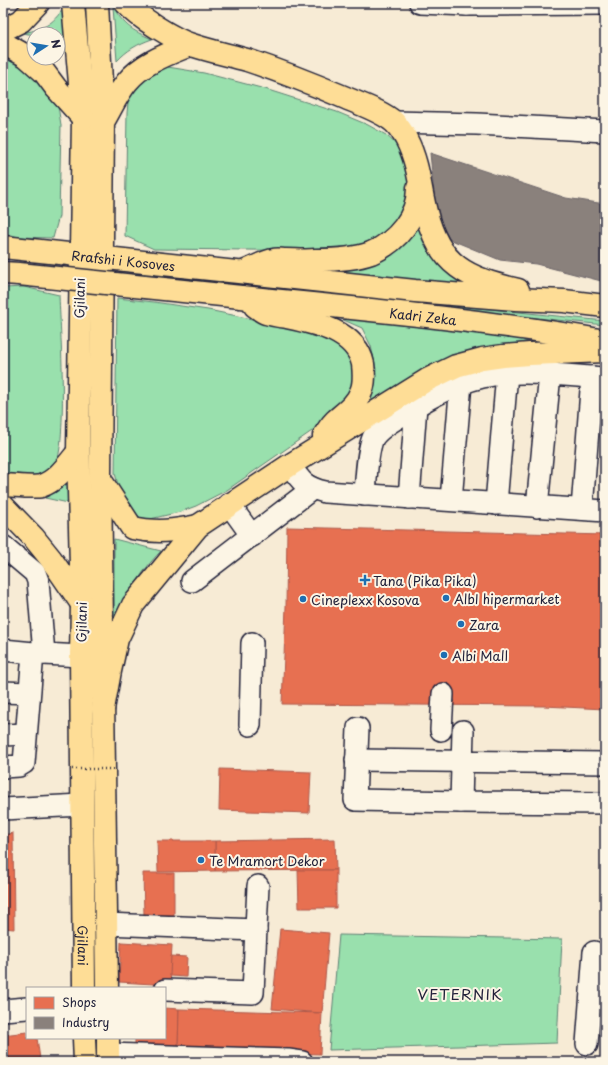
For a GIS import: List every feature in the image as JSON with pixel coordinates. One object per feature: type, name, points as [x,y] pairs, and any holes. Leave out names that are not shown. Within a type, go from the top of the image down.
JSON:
[{"type":"main road","points":[[3,30],[21,21],[38,3]]},
{"type":"main road","points":[[73,3],[93,120]]},
{"type":"main road","points":[[93,120],[97,3]]},
{"type":"main road","points":[[133,5],[156,27],[190,45],[246,60],[298,78],[370,108],[394,122],[414,156],[430,229],[435,241],[444,255],[458,267],[474,276],[511,288],[564,301]]},
{"type":"main road","points":[[3,43],[26,56],[44,72],[56,88],[93,120]]},
{"type":"main road","points":[[93,120],[133,75],[143,67],[190,45]]},
{"type":"main road","name":"Gjilani","points":[[84,987],[81,656],[82,604],[78,452],[80,255],[93,120]]},
{"type":"main road","name":"Gjilani","points":[[93,120],[102,257],[100,479],[107,987]]},
{"type":"main road","points":[[243,272],[274,260],[336,259],[369,254],[381,248],[400,233],[412,216],[418,198],[418,171]]},
{"type":"main road","name":"Rrafshi i Kosoves","points":[[3,247],[243,272]]},
{"type":"main road","name":"Kadri Zeka","points":[[243,272],[415,291],[515,299],[564,301],[605,306]]},
{"type":"main road","name":"Rrafshi i Kosoves","points":[[11,273],[241,296]]},
{"type":"main road","points":[[241,296],[265,313],[303,321],[335,332],[349,340],[356,347],[360,355],[364,374],[362,390],[356,402],[334,422],[314,450]]},
{"type":"main road","name":"Kadri Zeka","points":[[241,296],[443,318],[553,332],[605,341]]},
{"type":"main road","points":[[103,709],[118,639],[132,604],[198,526],[229,504],[314,450],[427,380],[456,366],[482,359],[503,356],[605,351]]},
{"type":"main road","points":[[3,485],[40,486],[58,475],[78,452]]},
{"type":"main road","points":[[100,479],[132,528],[149,532],[175,531],[198,526]]},
{"type":"main road","points":[[3,506],[34,538],[51,559],[82,604]]},
{"type":"main road","points":[[84,1039],[85,1062]]},
{"type":"lane","points":[[420,3],[605,4]]},
{"type":"lane","points":[[394,122],[477,124],[605,131]]},
{"type":"lane","points":[[496,504],[507,373]]},
{"type":"lane","points":[[365,495],[370,445],[374,436],[382,428],[416,406],[461,383],[477,378],[507,373],[599,377],[582,510]]},
{"type":"lane","points":[[537,507],[550,374]]},
{"type":"lane","points":[[451,500],[461,383]]},
{"type":"lane","points":[[409,498],[416,406]]},
{"type":"lane","points":[[290,465],[298,478],[305,484],[312,489],[325,492],[605,511]]},
{"type":"lane","points":[[192,581],[312,489]]},
{"type":"lane","points":[[229,504],[252,536]]},
{"type":"lane","points":[[3,546],[34,573],[38,581],[38,653],[29,693],[24,763],[20,766],[3,767]]},
{"type":"lane","points":[[250,725],[252,642]]},
{"type":"lane","points":[[3,650],[81,656]]},
{"type":"lane","points":[[3,692],[29,693]]},
{"type":"lane","points":[[441,730],[443,694]]},
{"type":"lane","points":[[358,728],[355,800],[605,803]]},
{"type":"lane","points":[[461,802],[463,731]]},
{"type":"lane","points":[[3,735],[26,734]]},
{"type":"lane","points":[[356,760],[605,763]]},
{"type":"lane","points":[[3,809],[82,805]]},
{"type":"lane","points":[[166,990],[253,993],[258,886]]},
{"type":"lane","points":[[106,924],[256,930]]},
{"type":"lane","points":[[587,1044],[592,952]]},
{"type":"lane","points":[[3,1010],[26,1008]]},
{"type":"lane","points":[[108,1051],[288,1060],[302,1062]]},
{"type":"path","points":[[72,768],[114,768]]},
{"type":"green space","points":[[67,3],[73,64],[66,54],[66,26],[46,26],[58,16]]},
{"type":"green space","points":[[113,7],[121,19],[129,27],[152,39],[133,48],[117,61]]},
{"type":"green space","points":[[3,52],[26,63],[26,66],[29,66],[51,90],[58,106],[61,125],[59,216],[53,238],[18,237],[3,233]]},
{"type":"green space","points":[[162,66],[204,73],[265,89],[337,112],[368,125],[386,135],[398,146],[404,160],[410,186],[401,219],[376,242],[344,251],[154,249],[125,236],[127,113],[129,92]]},
{"type":"green space","points":[[419,216],[471,286],[303,270],[323,266]]},
{"type":"green space","points":[[134,272],[605,321],[605,325],[134,276]]},
{"type":"green space","points":[[24,287],[59,295],[62,359],[61,440],[58,459],[53,470],[48,474],[36,478],[3,478],[3,288]]},
{"type":"green space","points":[[117,298],[208,310],[301,329],[338,342],[354,361],[353,390],[322,424],[227,490],[196,506],[180,512],[150,519],[141,518],[132,510],[119,489],[115,473]]},
{"type":"green space","points":[[339,318],[536,339],[489,351],[358,415],[370,395],[376,369],[371,346],[362,328]]},
{"type":"green space","points":[[73,472],[73,504],[45,498],[59,488]]},
{"type":"green space","points":[[114,539],[161,551],[145,569],[139,579],[128,598],[114,630]]},
{"type":"green space","points":[[339,935],[562,939],[557,1043],[329,1050]]},
{"type":"building: Shops","name":"Albi Mall","points":[[287,527],[605,535],[605,709],[544,706],[282,704],[286,607]]},
{"type":"building: Shops","points":[[220,769],[311,772],[309,813],[219,810]]},
{"type":"building: Shops","points":[[13,833],[14,929],[3,928],[3,835]]},
{"type":"building: Shops","points":[[335,839],[336,870],[215,871],[215,841]]},
{"type":"building: Shops","points":[[157,841],[215,841],[215,871],[158,872]]},
{"type":"building: Shops","points":[[298,870],[336,870],[336,908],[299,908]]},
{"type":"building: Shops","points":[[143,873],[174,873],[174,915],[144,915]]},
{"type":"building: Shops","points":[[280,929],[329,933],[322,1013],[272,1009]]},
{"type":"building: Shops","points":[[121,942],[172,945],[170,985],[119,982]]},
{"type":"building: Shops","points":[[171,956],[187,957],[186,977],[170,976]]},
{"type":"building: Shops","points":[[596,984],[605,984],[605,1033],[598,1034]]},
{"type":"building: Shops","points":[[166,1008],[179,1009],[178,1050],[135,1045],[135,1039],[166,1039]]},
{"type":"building: Shops","points":[[179,1009],[322,1013],[320,1054],[178,1050]]},
{"type":"building: Shops","points":[[26,1032],[26,1039],[37,1039],[40,1059],[20,1062],[3,1062],[3,1035]]},
{"type":"building: Industry","points":[[430,153],[566,198],[605,204],[605,282],[536,264],[500,260],[449,239],[436,213]]},
{"type":"place","name":"Tana (Pika Pika)","points":[[365,580]]},
{"type":"place","name":"AlbI hipermarket","points":[[446,598]]},
{"type":"place","name":"Cineplexx Kosova","points":[[303,599]]},
{"type":"place","name":"Zara","points":[[461,624]]},
{"type":"place","name":"Albi Mall","points":[[444,655]]},
{"type":"place","name":"Te Mramort Dekor","points":[[201,860]]},
{"type":"district","name":"VETERNIK","points":[[460,993]]}]
